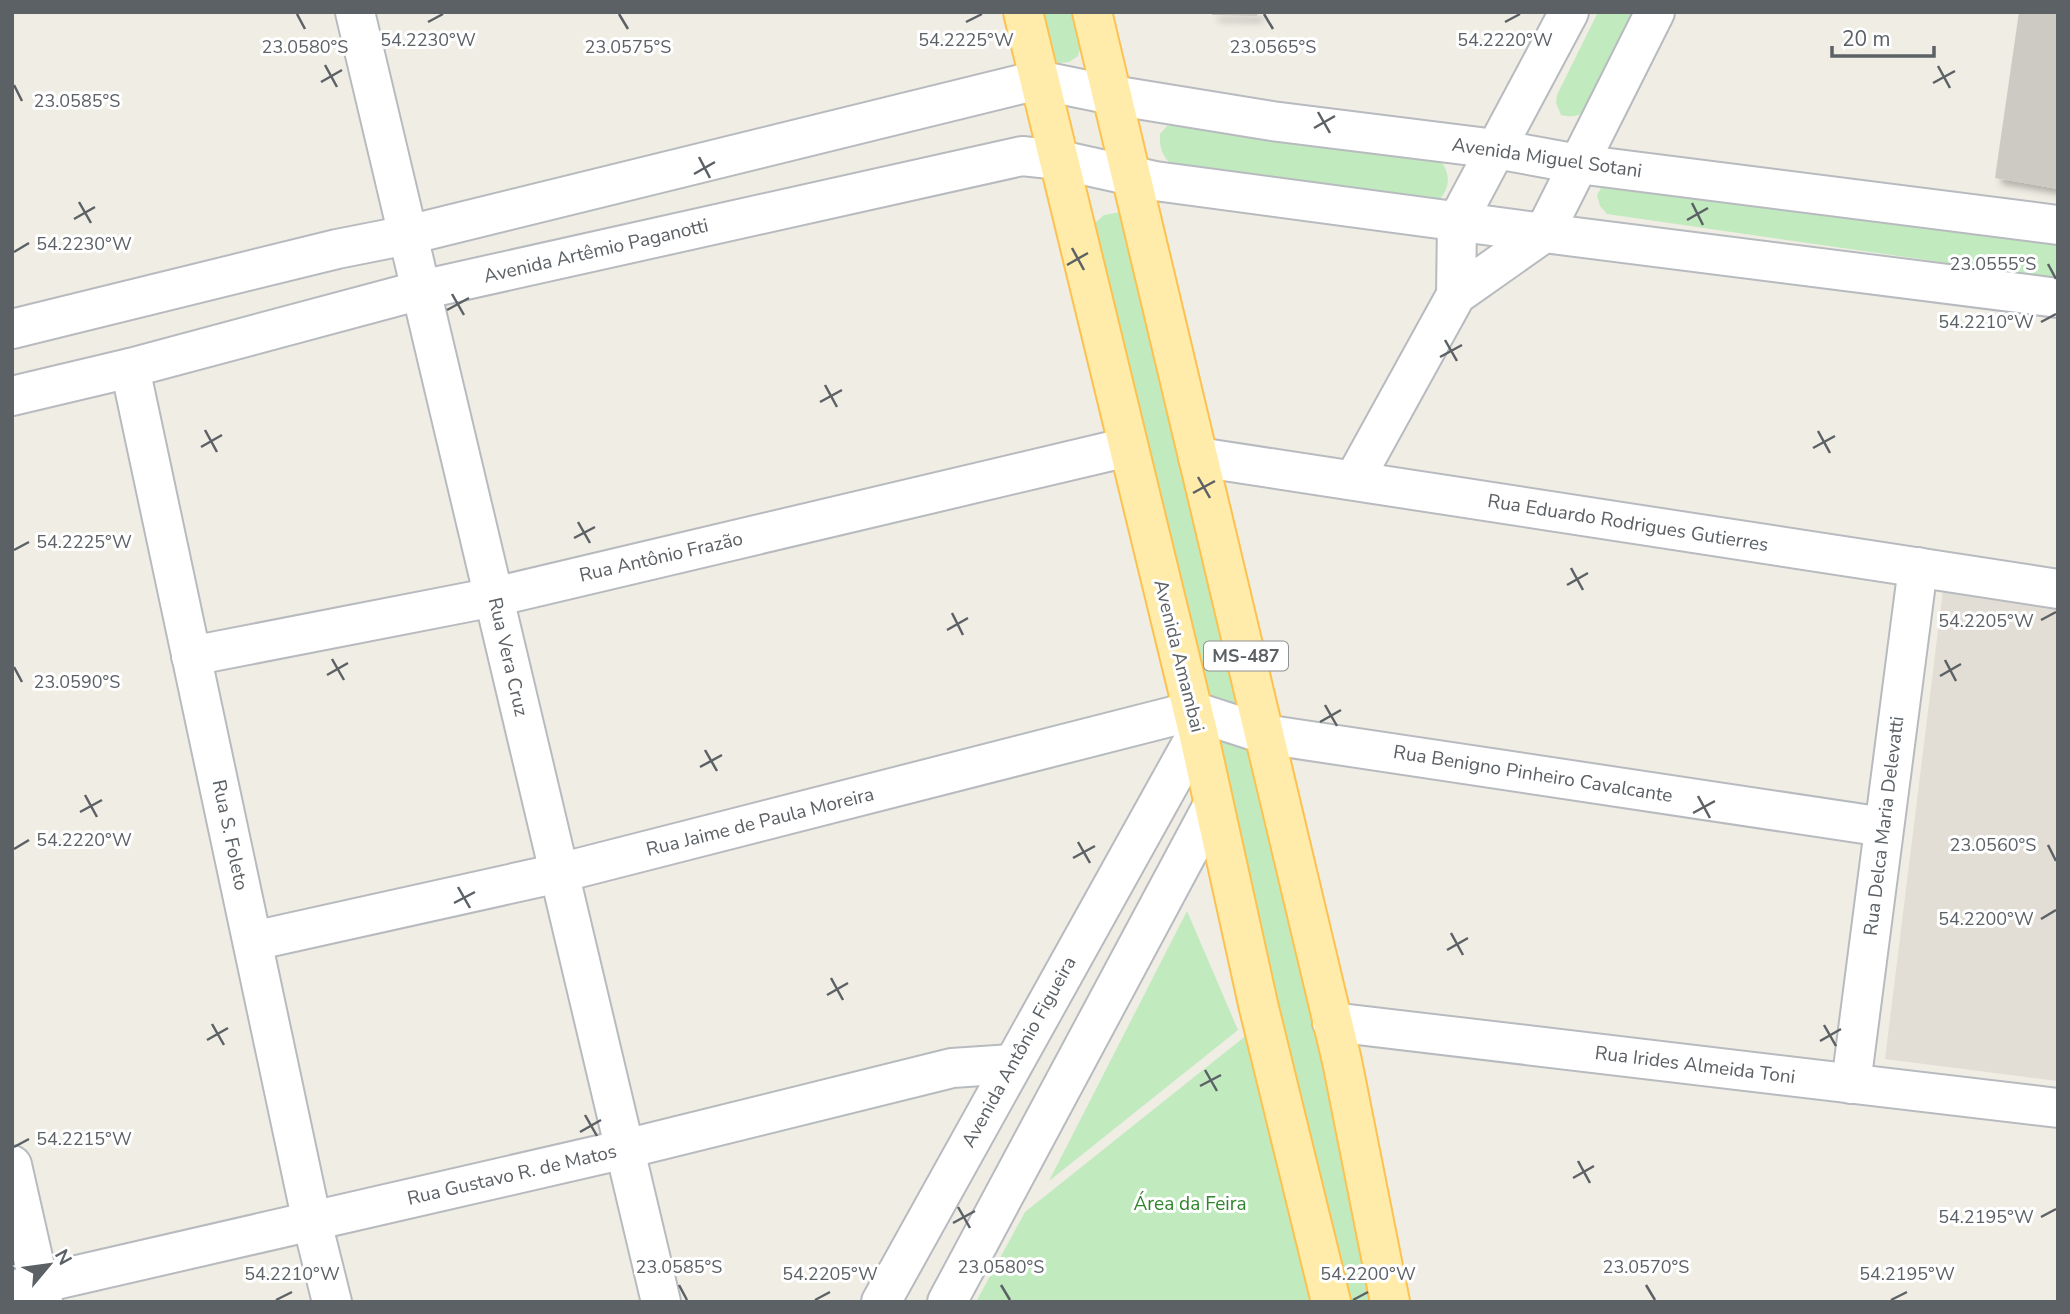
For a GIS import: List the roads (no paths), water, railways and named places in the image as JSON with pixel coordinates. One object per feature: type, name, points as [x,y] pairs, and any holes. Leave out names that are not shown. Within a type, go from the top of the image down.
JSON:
[{"type":"main road","name":"Avenida Amambai","points":[[1023,12],[1195,722],[1205,820],[1331,1302]]},
{"type":"main road","name":"MS-487","points":[[1092,12],[1332,1022],[1392,1301]]},
{"type":"street","name":"Rua Vera Cruz","points":[[355,12],[661,1302]]},
{"type":"street","points":[[1456,295],[1457,222],[1569,12]]},
{"type":"street","points":[[1354,480],[1456,295],[1544,233],[1655,12]]},
{"type":"street","points":[[12,329],[1038,80]]},
{"type":"street","name":"Avenida Miguel Sotani","points":[[1038,80],[1272,121],[1496,149],[1578,164],[2058,225]]},
{"type":"street","name":"Avenida Artêmio Paganotti","points":[[12,396],[130,368],[421,290],[1023,156],[1060,160]]},
{"type":"street","points":[[1060,160],[1132,177],[1457,222],[2058,298]]},
{"type":"street","name":"Rua S. Foleto","points":[[130,368],[312,1222],[332,1302]]},
{"type":"street","name":"Rua Antônio Frazão","points":[[191,656],[494,597],[1128,447]]},
{"type":"street","name":"Rua Eduardo Rodrigues Gutierres","points":[[1198,457],[2058,589]]},
{"type":"street","name":"Rua Delca Maria Delevatti","points":[[1851,1084],[1918,567]]},
{"type":"street","points":[[1195,722],[1264,734]]},
{"type":"street","name":"Avenida Antônio Figueira","points":[[881,1302],[1159,802],[1195,722]]},
{"type":"street","name":"Rua Jaime de Paula Moreira","points":[[253,942],[559,873],[1195,722]]},
{"type":"street","name":"Rua Benigno Pinheiro Cavalcante","points":[[1264,734],[1884,827]]},
{"type":"street","points":[[947,1302],[1205,820],[1159,802]]},
{"type":"street","name":"Rua Irides Almeida Toni","points":[[1332,1022],[2058,1108]]},
{"type":"street","name":"Rua Gustavo R. de Matos","points":[[31,1292],[952,1068],[1012,1064]]},
{"type":"street","points":[[12,1165],[31,1292]]},
{"type":"park label","name":"Área da Feira","points":[[1190,1204]]}]
